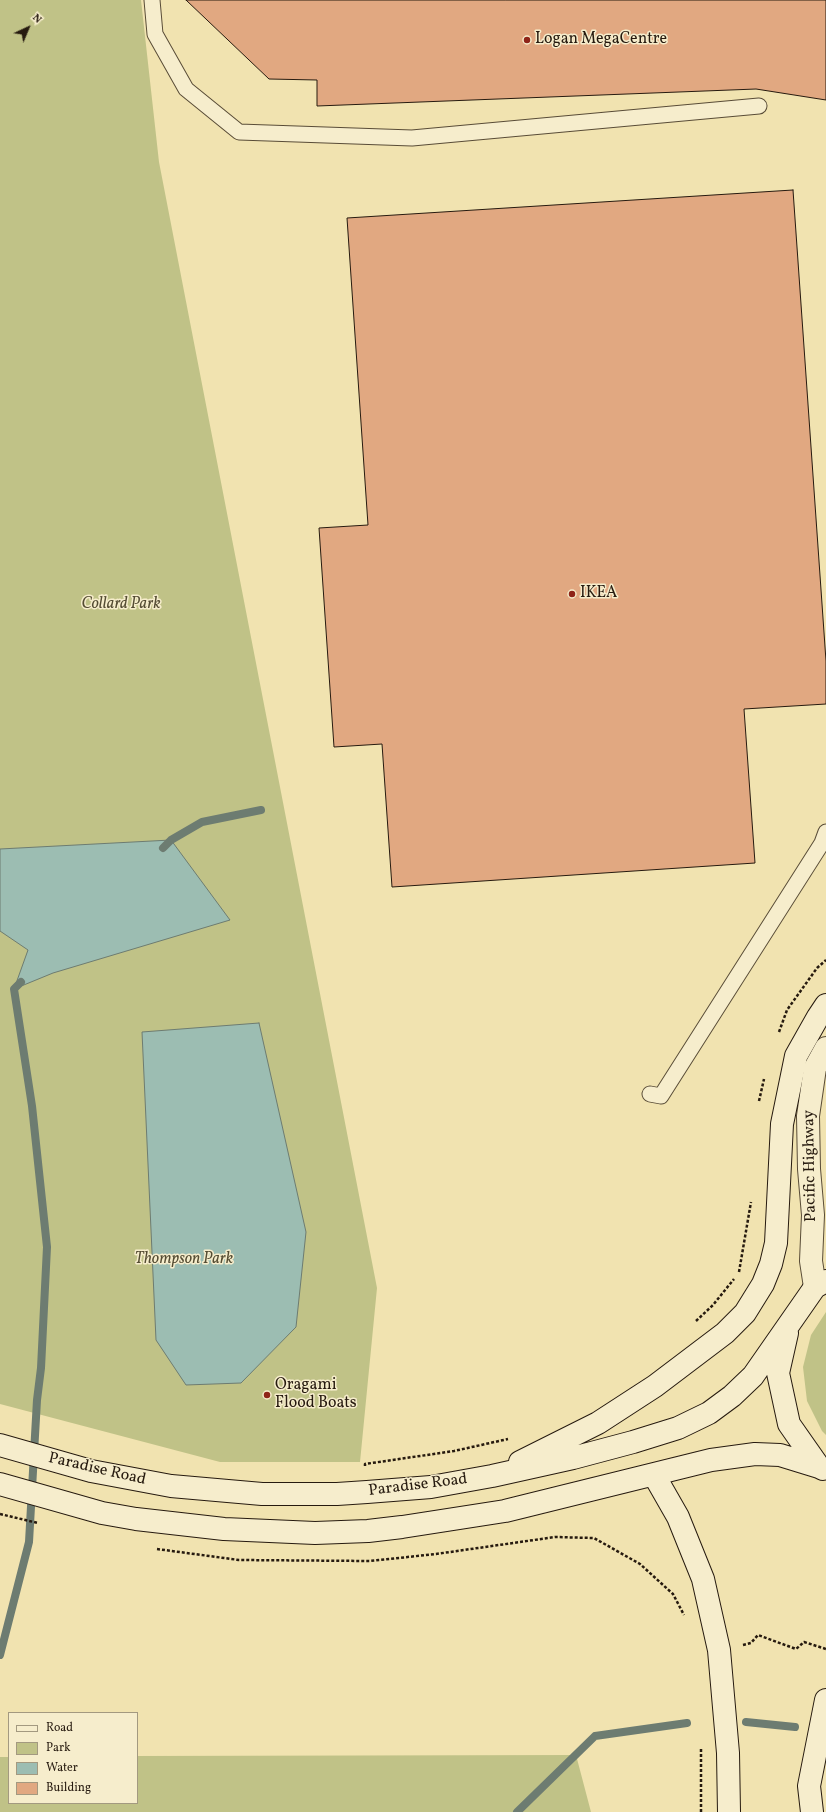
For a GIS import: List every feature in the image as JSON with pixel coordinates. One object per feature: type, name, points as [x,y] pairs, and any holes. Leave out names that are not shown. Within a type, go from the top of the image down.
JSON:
[{"type":"main road","points":[[492,1476],[598,1423],[643,1394],[725,1333],[745,1313],[763,1284],[771,1264],[776,1243],[782,1124],[796,1056],[826,1005]]},
{"type":"main road","name":"Pacific Highway","points":[[820,1284],[811,1262],[812,1215],[808,1116],[815,1068],[826,1048]]},
{"type":"main road","name":"Paradise Road","points":[[0,1445],[91,1471],[144,1482],[171,1486],[262,1494],[337,1494],[431,1487],[492,1476],[573,1458],[633,1442],[678,1428],[709,1413],[732,1396],[753,1376],[790,1322],[820,1284]]},
{"type":"main road","points":[[790,1322],[778,1373],[789,1424],[823,1469]]},
{"type":"main road","points":[[0,1484],[102,1513],[136,1519],[224,1529],[315,1533],[402,1528],[505,1511],[711,1460],[755,1454],[780,1455],[823,1469]]},
{"type":"main road","points":[[654,1474],[678,1517],[703,1579],[719,1650],[728,1753],[728,1812]]},
{"type":"main road","points":[[812,1812],[809,1786],[826,1700]]},
{"type":"main road","points":[[816,1812],[826,1799]]},
{"type":"lane","points":[[152,0],[155,34],[186,89],[239,132],[412,138],[759,106]]},
{"type":"lane","points":[[650,1094],[661,1096],[822,842],[826,832]]},
{"type":"path","points":[[776,1038],[787,1010],[817,968],[826,960]]},
{"type":"path","points":[[759,1103],[765,1074]]},
{"type":"path","points":[[693,1324],[713,1305],[739,1274],[751,1200]]},
{"type":"path","points":[[367,1492],[365,1464],[454,1452],[511,1438]]},
{"type":"path","points":[[368,1531],[370,1561],[436,1554],[555,1537],[594,1538],[640,1564],[673,1594],[687,1621]]},
{"type":"path","points":[[719,1650],[751,1643],[758,1635],[796,1649],[804,1642],[826,1649]]},
{"type":"path","points":[[700,1768],[701,1812]]},
{"type":"green space","name":"Thompson Park","points":[[0,0],[141,0],[159,162],[377,1288],[360,1462],[220,1462],[0,1404]]},
{"type":"green space","points":[[826,1312],[826,1435],[822,1431],[807,1401],[803,1367],[811,1335]]},
{"type":"green space","points":[[576,1755],[591,1812],[0,1812],[0,1757],[8,1757],[8,1804],[138,1804],[138,1756]]},
{"type":"water","points":[[171,840],[230,920],[53,973],[14,989],[28,950],[0,931],[0,849]]},
{"type":"water","points":[[259,1023],[306,1232],[296,1327],[241,1383],[186,1385],[156,1340],[142,1032]]},
{"type":"building","name":"Logan MegaCentre","points":[[186,0],[826,0],[826,100],[756,89],[317,106],[317,80],[269,79]]},
{"type":"building","name":"IKEA","points":[[793,190],[826,661],[826,704],[744,709],[755,863],[392,887],[382,744],[334,747],[319,528],[368,525],[347,218]]},
{"type":"waterway","points":[[163,848],[171,840],[202,822],[261,810]]},
{"type":"waterway","points":[[0,1655],[29,1542],[37,1400],[41,1368],[47,1247],[32,1106],[14,989],[21,982]]},
{"type":"waterway","points":[[746,1722],[795,1727]]},
{"type":"waterway","points":[[517,1812],[595,1736],[687,1723]]},
{"type":"place","name":"Logan MegaCentre","points":[[527,40]]},
{"type":"place","name":"IKEA","points":[[572,594]]},
{"type":"place","name":"Oragami Flood Boats","points":[[267,1395]]},
{"type":"park label","name":"Collard Park","points":[[121,605]]}]
